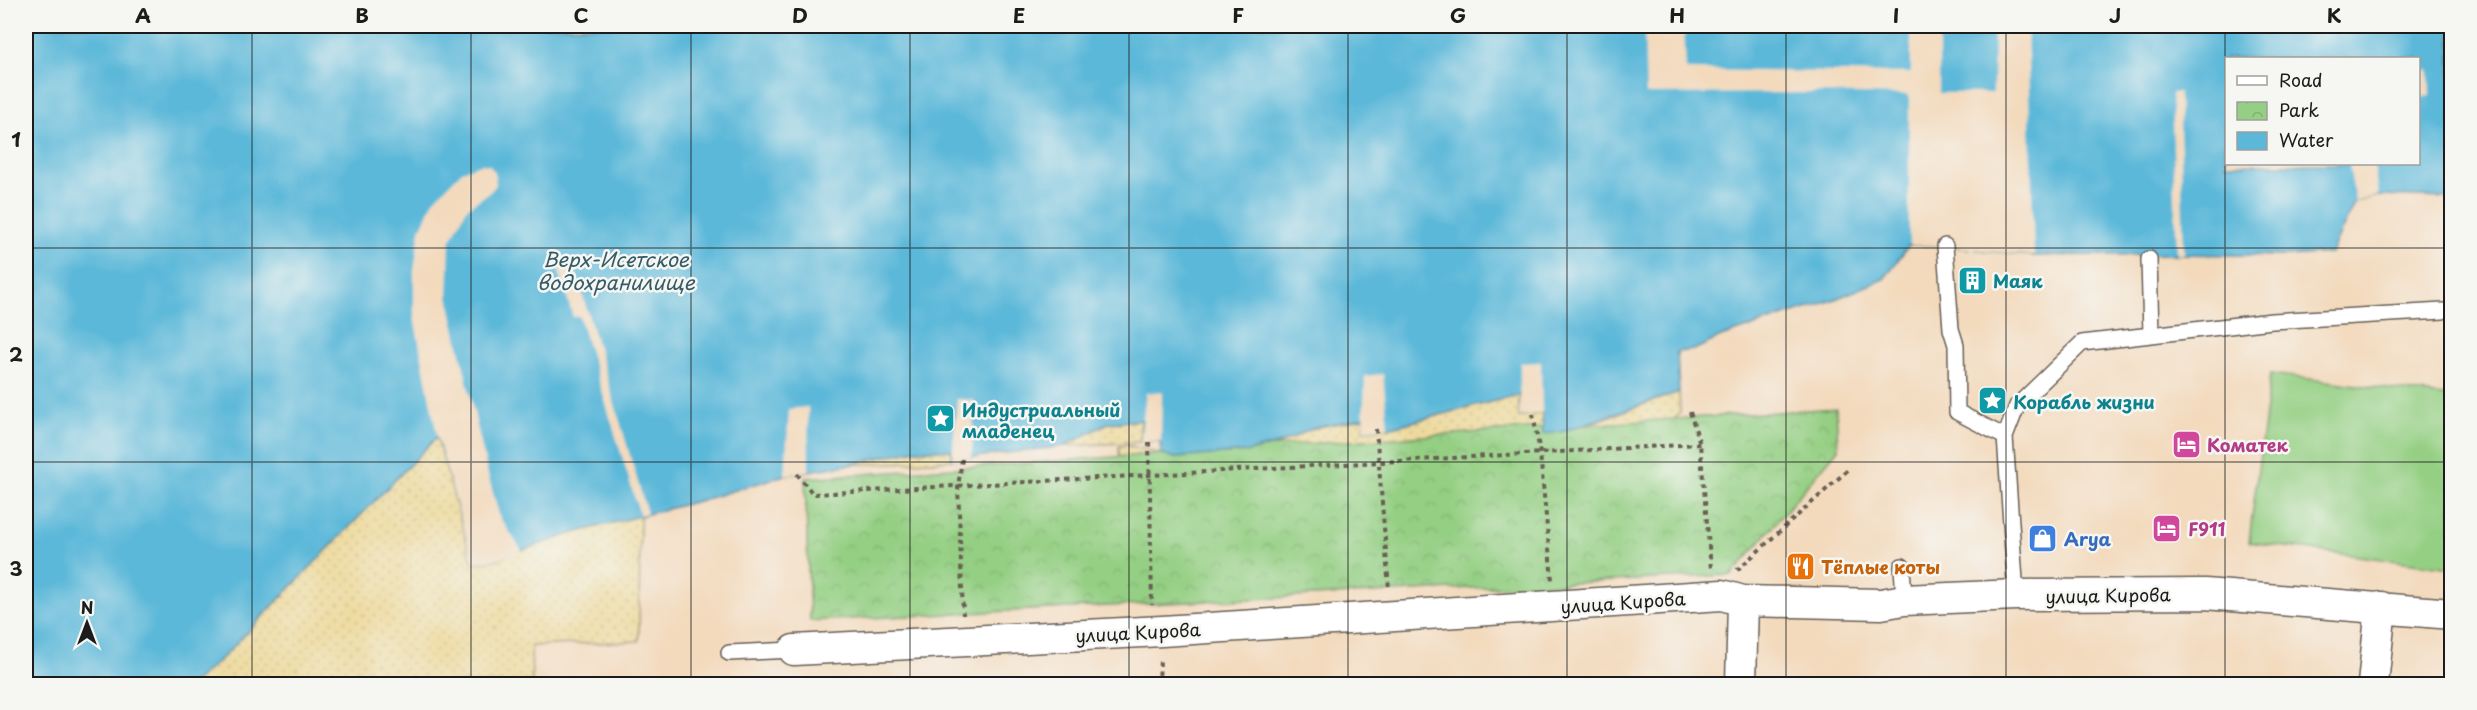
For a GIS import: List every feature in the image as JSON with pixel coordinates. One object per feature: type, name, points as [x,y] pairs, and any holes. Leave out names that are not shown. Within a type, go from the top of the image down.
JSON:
[{"type":"street","name":"улица Кирова","points":[[794,650],[1162,631],[1722,595],[1737,589],[1881,604],[1904,600],[2016,595],[2205,594],[2451,614]]},
{"type":"street","points":[[1737,589],[1741,684]]},
{"type":"street","points":[[2373,684],[2381,608]]},
{"type":"lane","points":[[1945,246],[1951,329],[1956,345],[1957,412],[2005,437]]},
{"type":"lane","points":[[2149,259],[2151,335]]},
{"type":"lane","points":[[2016,595],[2005,437],[2017,406],[2082,343],[2272,321],[2443,311]]},
{"type":"lane","points":[[1902,566],[1904,600]]},
{"type":"lane","points":[[729,653],[794,650]]},
{"type":"path","points":[[1690,412],[1700,444],[1711,573]]},
{"type":"path","points":[[1533,414],[1540,453],[1552,581]]},
{"type":"path","points":[[1376,429],[1389,590]]},
{"type":"path","points":[[1149,442],[1153,614]]},
{"type":"path","points":[[797,474],[813,494],[1700,444]]},
{"type":"path","points":[[962,459],[958,487],[963,624]]},
{"type":"path","points":[[1737,589],[1849,469]]},
{"type":"sand","points":[[1679,392],[1680,413],[1656,439],[1120,475],[1119,446],[1132,446],[1175,458],[1279,444],[1314,428],[1365,418],[1364,429],[1388,428],[1519,395],[1519,416],[1542,413],[1543,433],[1580,427]]},
{"type":"sand","points":[[1141,420],[1140,442],[1065,446],[1108,423]]},
{"type":"sand","points":[[437,436],[473,562],[494,560],[570,534],[640,515],[639,641],[531,646],[532,682],[506,684],[192,684],[224,656]]},
{"type":"sand","points":[[915,450],[952,450],[952,460],[846,465]]},
{"type":"green space","points":[[2270,374],[2451,397],[2451,568],[2249,542]]},
{"type":"green space","points":[[1836,408],[1838,449],[1732,575],[810,621],[805,478]]},
{"type":"water","name":"Верх-Исетское водохранилище","points":[[26,26],[2451,26],[2451,198],[2378,196],[2355,202],[2331,253],[2288,256],[2180,254],[2034,256],[1945,246],[1909,245],[1884,279],[1833,300],[1721,337],[1694,350],[1677,352],[1679,392],[1561,432],[1543,434],[1542,413],[1519,417],[1519,395],[1388,428],[1363,430],[1364,418],[1314,428],[1279,444],[1247,452],[1175,458],[1161,454],[1160,441],[1140,442],[1141,420],[1108,423],[1065,446],[952,460],[951,450],[915,450],[785,475],[706,499],[570,534],[494,560],[473,563],[437,437],[224,656],[192,684],[26,684]]},
{"type":"pier","points":[[1644,26],[1684,26],[1686,70],[1911,73],[1911,26],[1939,26],[1939,93],[1993,93],[1994,26],[2027,26],[2034,256],[1945,246],[1909,245],[1909,95],[1646,94]]},
{"type":"pier","points":[[2429,70],[2430,96],[2420,97],[2420,71]]},
{"type":"pier","points":[[2179,92],[2184,254],[2177,254],[2171,93]]},
{"type":"pier","points":[[480,164],[489,165],[495,172],[496,185],[467,208],[450,242],[448,296],[488,475],[500,518],[523,552],[473,563],[437,436],[414,317],[414,271],[420,230],[434,200],[462,171]]},
{"type":"pier","points":[[2349,165],[2374,165],[2378,196],[2355,202]]},
{"type":"pier","points":[[573,263],[647,513],[640,515],[579,316],[573,317],[558,267]]},
{"type":"pier","points":[[1541,362],[1542,413],[1519,417],[1520,363]]},
{"type":"pier","points":[[1383,374],[1388,428],[1363,430],[1365,376]]},
{"type":"pier","points":[[1162,392],[1161,441],[1140,442],[1146,393]]},
{"type":"pier","points":[[957,399],[974,400],[972,458],[952,460]]},
{"type":"pier","points":[[808,407],[809,471],[785,475],[789,409]]},
{"type":"place","name":"Маяк","points":[[1972,280]]},
{"type":"place","name":"Корабль жизни","points":[[1992,401]]},
{"type":"place","name":"Индустриальный младенец","points":[[941,419]]},
{"type":"place","name":"Коматек","points":[[2186,444]]},
{"type":"place","name":"F911","points":[[2167,528]]},
{"type":"place","name":"Arya","points":[[2043,538]]},
{"type":"place","name":"Тёплые коты","points":[[1800,566]]}]
